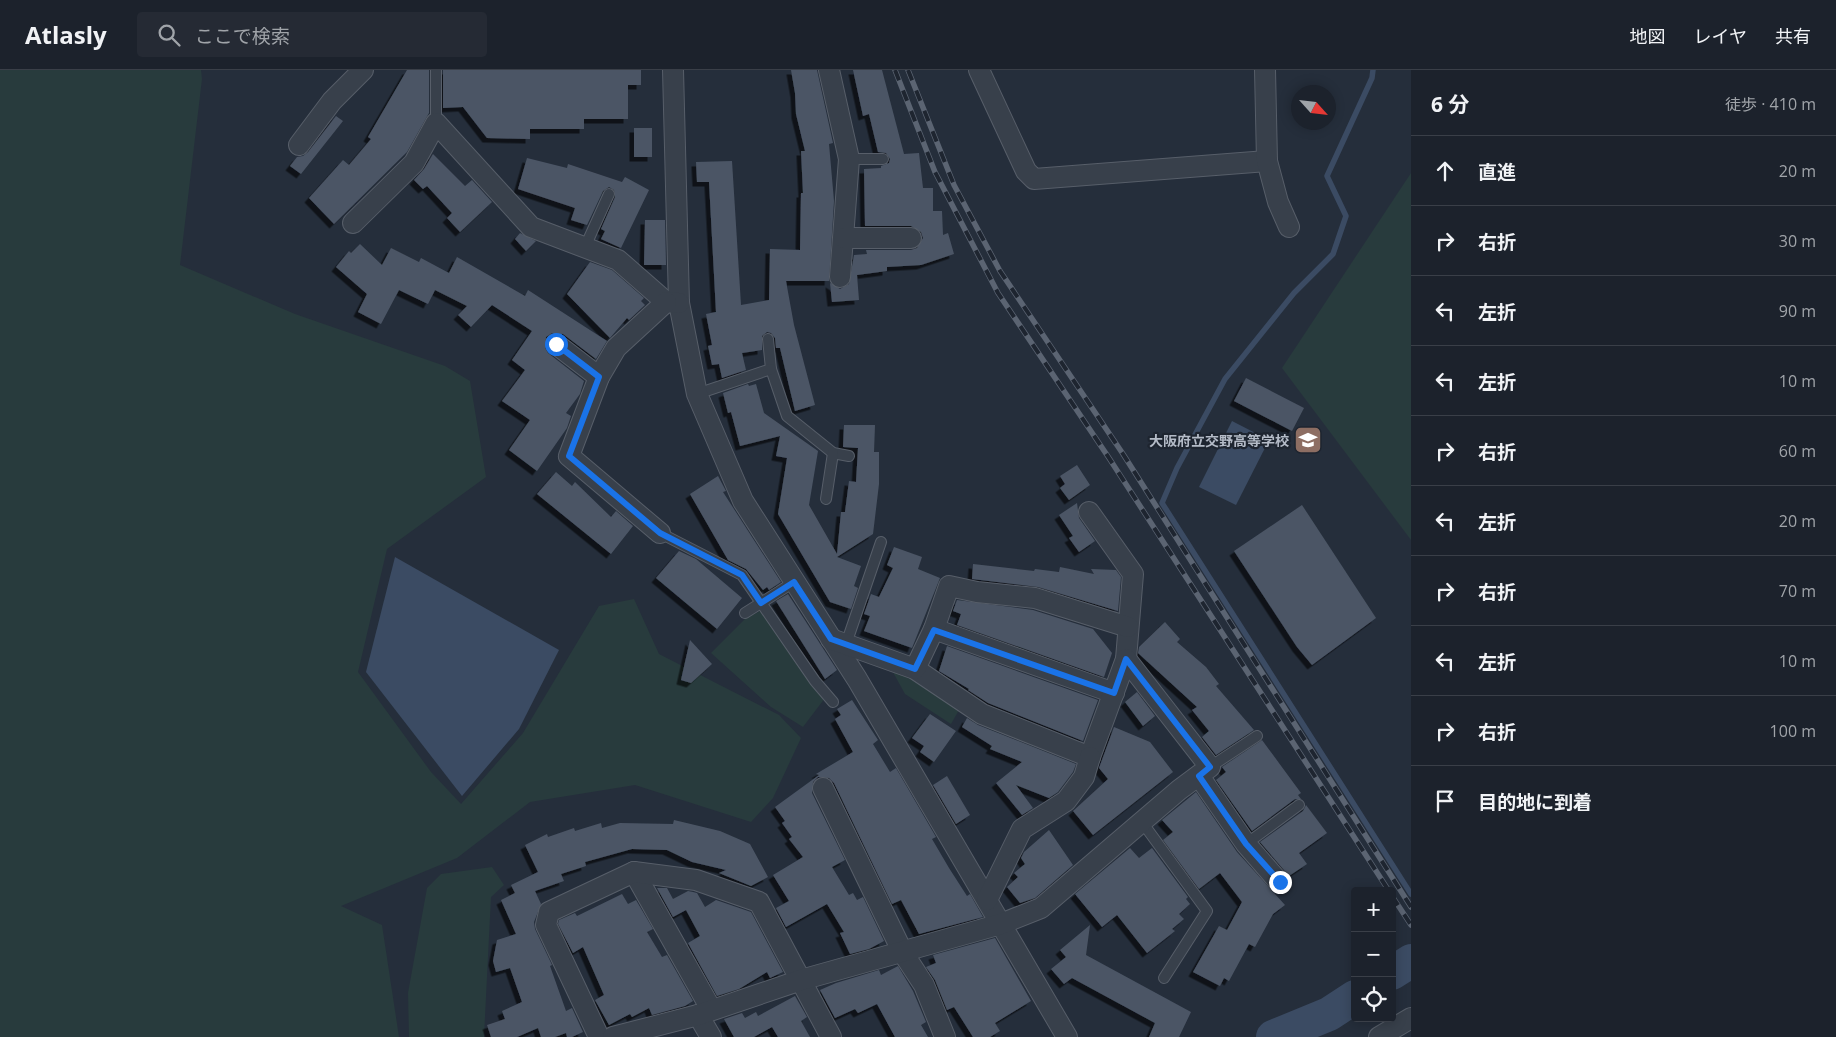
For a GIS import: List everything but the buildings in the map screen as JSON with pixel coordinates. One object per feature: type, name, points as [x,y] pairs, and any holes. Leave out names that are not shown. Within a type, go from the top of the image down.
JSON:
[{"type":"street","points":[[299,145],[332,101],[363,70]]},
{"type":"street","points":[[673,70],[672,303],[697,394],[742,501],[794,582],[838,641],[1067,1037]]},
{"type":"street","points":[[829,70],[849,159],[840,277]]},
{"type":"street","points":[[979,70],[1026,171],[1034,179],[1267,161]]},
{"type":"street","points":[[1266,70],[1267,161],[1278,202],[1289,227]]},
{"type":"street","points":[[353,223],[414,163],[436,123],[531,227],[618,260],[672,303]]},
{"type":"street","points":[[844,238],[911,238]]},
{"type":"street","points":[[660,533],[569,456],[599,377],[616,348],[672,303]]},
{"type":"street","points":[[556,344],[599,377]]},
{"type":"street","points":[[987,900],[1022,830],[1066,801],[1084,777],[1126,659],[1133,574],[1089,512]]},
{"type":"street","points":[[915,669],[934,630],[948,586],[1035,598],[1128,627]]},
{"type":"street","points":[[934,630],[1114,693]]},
{"type":"street","points":[[838,641],[915,669],[982,714],[1090,757]]},
{"type":"street","points":[[1126,659],[1205,772],[1246,844],[1280,882]]},
{"type":"street","points":[[613,1037],[704,1012],[801,980],[903,953],[1001,924],[1041,908],[1142,822],[1205,772]]},
{"type":"street","points":[[823,788],[903,953],[924,985],[944,1037]]},
{"type":"street","points":[[634,872],[704,1012],[711,1037]]},
{"type":"street","points":[[599,1037],[546,925],[549,912],[634,872],[696,880],[760,902],[831,1037]]},
{"type":"street","points":[[1379,1037],[1411,1018]]},
{"type":"lane","points":[[436,70],[436,123]]},
{"type":"lane","points":[[849,159],[882,159]]},
{"type":"lane","points":[[585,247],[609,194]]},
{"type":"lane","points":[[768,339],[771,369],[787,416],[833,453],[849,456]]},
{"type":"lane","points":[[697,394],[771,369]]},
{"type":"lane","points":[[826,498],[833,453]]},
{"type":"lane","points":[[660,533],[742,575],[815,681],[833,702]]},
{"type":"lane","points":[[838,641],[881,542]]},
{"type":"lane","points":[[745,613],[794,582]]},
{"type":"lane","points":[[1205,772],[1256,736]]},
{"type":"lane","points":[[1246,844],[1299,805]]},
{"type":"lane","points":[[1142,822],[1207,911],[1164,978]]},
{"type":"shaded area","points":[[0,70],[201,70],[202,79],[180,265],[295,314],[445,366],[470,381],[486,477],[387,549],[358,672],[431,772],[461,804],[523,733],[599,606],[634,599],[659,654],[779,715],[801,738],[773,798],[751,822],[635,785],[530,802],[457,858],[341,906],[382,925],[399,1037],[0,1037]]},
{"type":"shaded area","points":[[1411,173],[1411,540],[1282,368]]},
{"type":"shaded area","points":[[762,610],[825,698],[803,727],[771,707],[711,653],[745,619]]},
{"type":"shaded area","points":[[889,665],[959,710],[951,724],[905,694]]},
{"type":"shaded area","points":[[492,867],[504,885],[491,897],[484,1037],[409,1037],[408,993],[427,888],[441,874]]},
{"type":"water","points":[[1232,421],[1269,440],[1236,505],[1199,487]]},
{"type":"water","points":[[395,557],[559,650],[519,729],[462,796],[366,672]]},
{"type":"waterway","points":[[1373,70],[1372,78],[1327,176],[1346,216],[1333,254],[1294,293],[1225,379],[1177,468],[1162,503],[1411,894]]},
{"type":"waterway","points":[[1396,970],[1411,961]]},
{"type":"waterway","points":[[1273,1037],[1329,1014],[1351,1000]]},
{"type":"railway","points":[[895,70],[935,172],[998,293],[1109,458],[1386,887]]},
{"type":"railway","points":[[908,70],[954,185],[1000,271],[1123,454],[1411,907]]},
{"type":"railway","points":[[1396,902],[1411,925]]},
{"type":"place","name":"大阪府立交野高等学校","points":[[1308,440]]},
{"type":"route","points":[[556,344],[599,377],[569,456],[660,533],[742,575],[761,603],[794,582],[831,639],[915,669],[934,630],[1114,693],[1126,659],[1210,767],[1199,776],[1246,844],[1280,882]]}]
